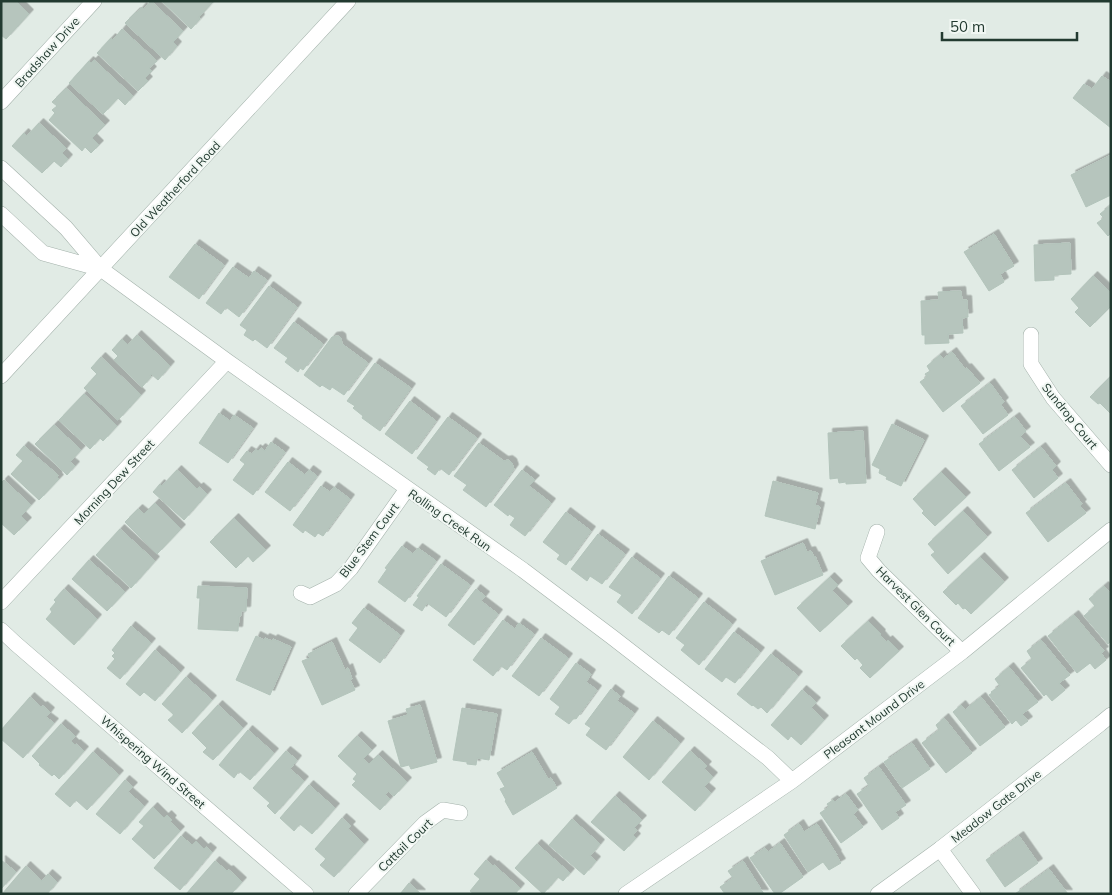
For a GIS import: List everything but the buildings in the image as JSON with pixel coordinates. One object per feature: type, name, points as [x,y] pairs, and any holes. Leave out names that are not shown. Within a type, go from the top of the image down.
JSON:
[{"type":"street","name":"Bradshaw Drive","points":[[1,102],[94,1]]},
{"type":"street","name":"Old Weatherford Road","points":[[1,376],[348,1]]},
{"type":"street","points":[[1,168],[66,228],[101,269]]},
{"type":"street","points":[[1,214],[43,253],[101,269]]},
{"type":"street","name":"Rolling Creek Run","points":[[101,269],[522,570],[768,758],[792,781]]},
{"type":"street","name":"Sundrop Court","points":[[1031,335],[1031,364],[1052,398],[1111,465]]},
{"type":"street","name":"Morning Dew Street","points":[[1,602],[228,361]]},
{"type":"street","name":"Blue Stem Court","points":[[301,593],[310,597],[336,584],[351,568],[407,489]]},
{"type":"street","name":"Pleasant Mound Drive","points":[[626,894],[792,781],[962,652],[1111,530]]},
{"type":"street","name":"Harvest Glen Court","points":[[877,532],[868,558],[962,652]]},
{"type":"street","name":"Whispering Wind Street","points":[[1,630],[306,894]]},
{"type":"street","name":"Meadow Gate Drive","points":[[878,894],[940,849],[1111,715]]},
{"type":"street","name":"Cattail Court","points":[[356,894],[425,823],[443,810],[460,813]]},
{"type":"street","points":[[940,849],[973,894]]}]
